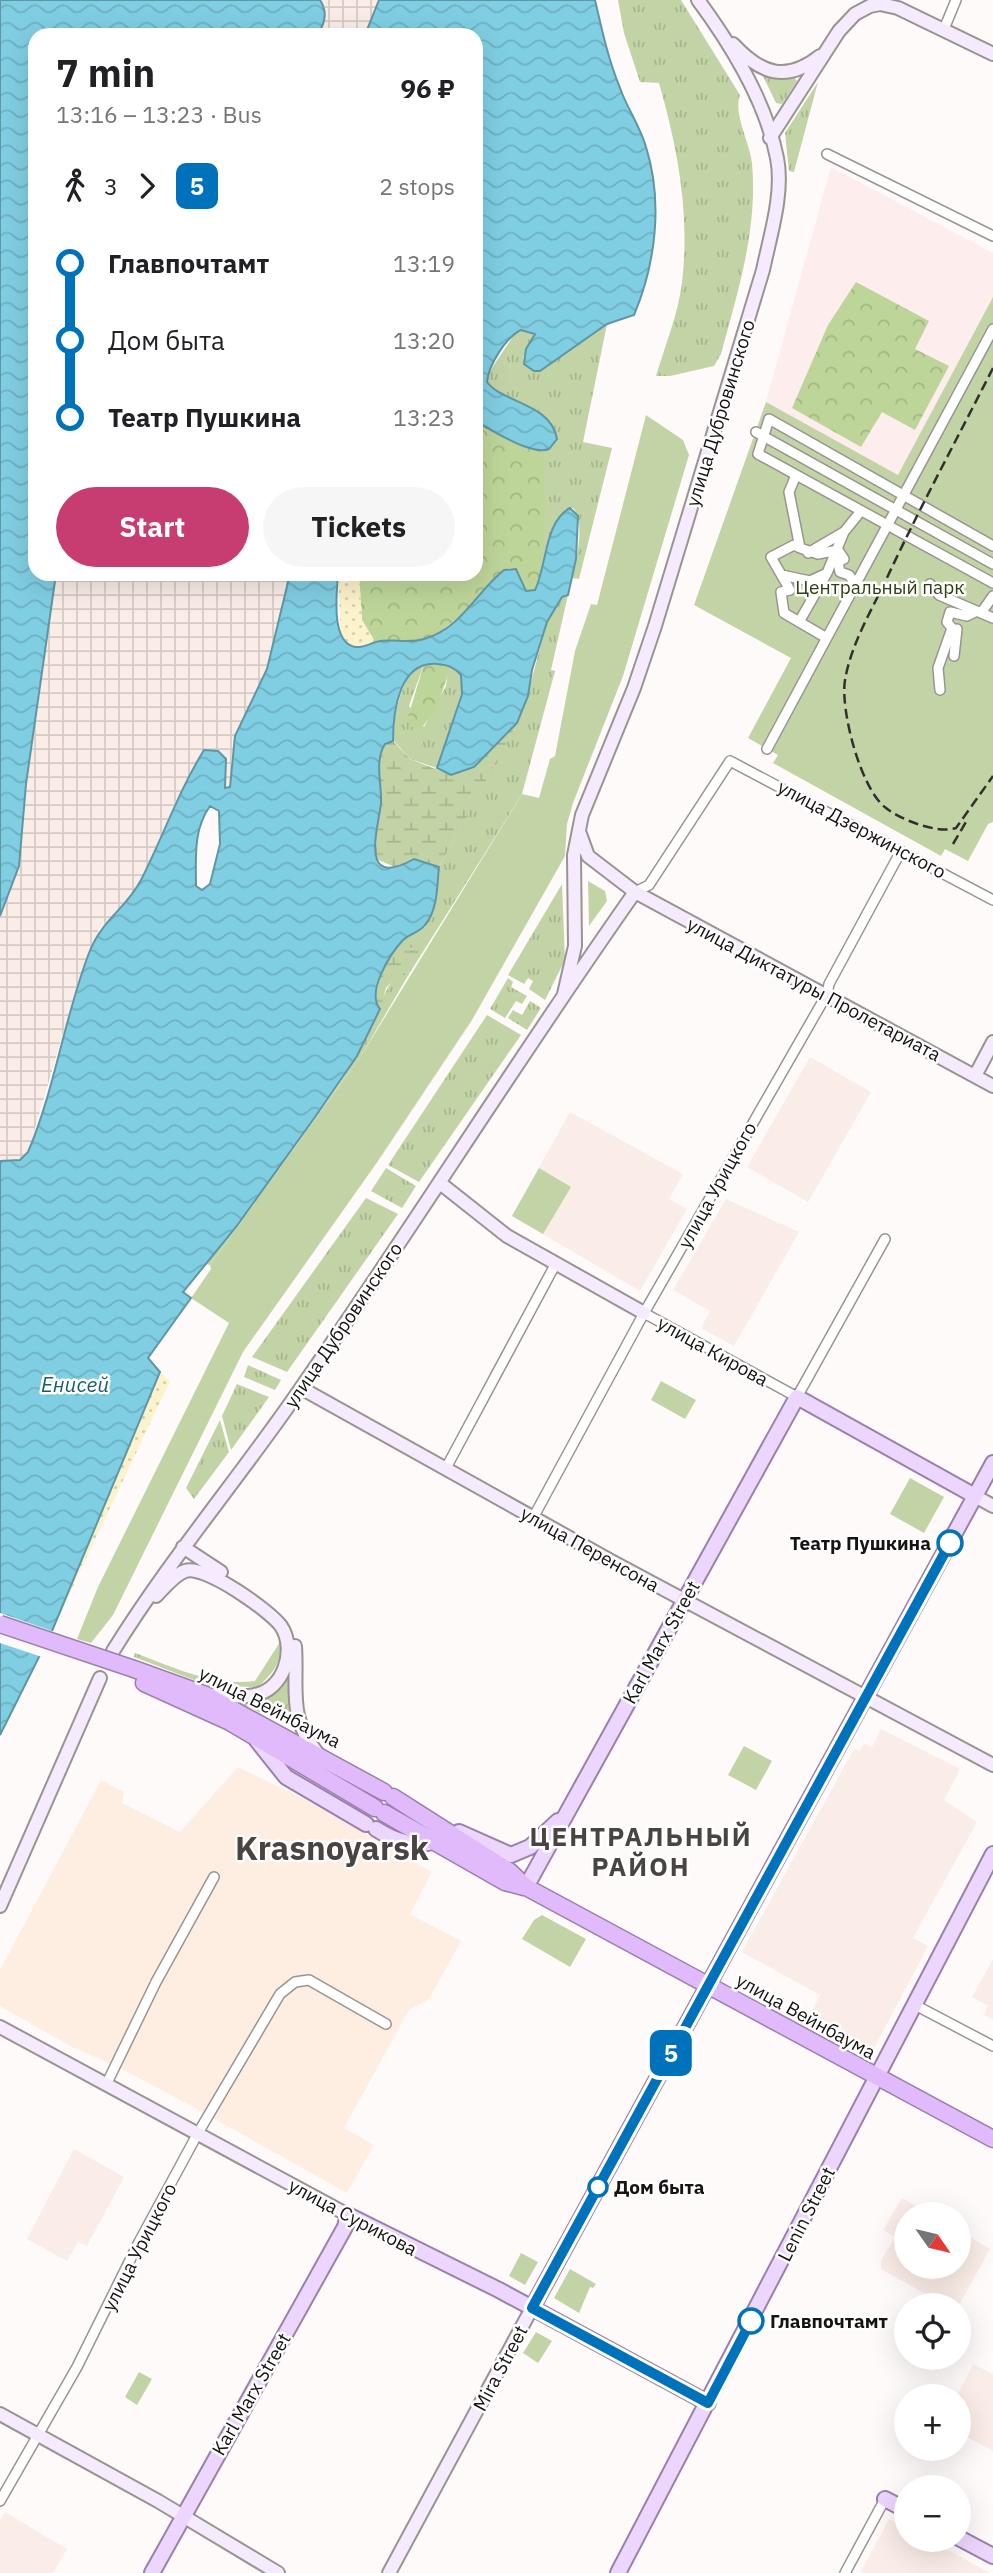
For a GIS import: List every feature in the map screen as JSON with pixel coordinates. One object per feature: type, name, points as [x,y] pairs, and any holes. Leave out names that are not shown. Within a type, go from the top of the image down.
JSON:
[{"type":"highway","points":[[0,1624],[133,1673]]},
{"type":"highway","points":[[0,1631],[133,1673]]},
{"type":"highway","name":"улица Вейнбаума","points":[[133,1673],[206,1695],[319,1754],[416,1811],[509,1871],[526,1887],[877,2079],[993,2139]]},
{"type":"highway","name":"улица Вейнбаума","points":[[133,1673],[196,1704],[505,1882],[526,1887]]},
{"type":"main road","name":"улица Дубровинского","points":[[564,994],[575,946],[574,855],[579,830],[589,793],[634,688],[655,626],[763,270],[778,181],[777,159],[757,98],[698,0]]},
{"type":"main road","points":[[770,138],[848,21],[870,6],[890,5],[993,54]]},
{"type":"main road","points":[[716,27],[746,58],[776,73],[799,71],[828,50]]},
{"type":"main road","points":[[579,830],[588,856],[635,892]]},
{"type":"main road","name":"улица Дубровинского","points":[[113,1650],[183,1547],[301,1388],[635,892]]},
{"type":"main road","name":"улица Диктатуры Пролетариата","points":[[635,892],[993,1086]]},
{"type":"main road","points":[[975,1076],[993,1042]]},
{"type":"main road","name":"улица Кирова","points":[[440,1183],[507,1236],[644,1313]]},
{"type":"main road","name":"улица Перенсона","points":[[301,1388],[865,1699],[993,1765]]},
{"type":"main road","name":"улица Кирова","points":[[797,1397],[993,1506]]},
{"type":"main road","name":"Karl Marx Street","points":[[526,1887],[797,1397]]},
{"type":"main road","name":"Mira Street","points":[[389,2573],[993,1464]]},
{"type":"main road","points":[[183,1547],[270,1605],[285,1619],[295,1644],[295,1711],[301,1730],[319,1754]]},
{"type":"main road","points":[[135,1615],[178,1576],[197,1570],[216,1577],[280,1625],[286,1636],[287,1662],[274,1684],[255,1695],[206,1695]]},
{"type":"main road","points":[[0,1906],[100,1678]]},
{"type":"main road","points":[[254,1737],[286,1777],[371,1827],[396,1841],[425,1844],[436,1841]]},
{"type":"main road","points":[[416,1811],[510,1856],[530,1847],[569,1810]]},
{"type":"main road","name":"Lenin Street","points":[[618,2573],[993,1854]]},
{"type":"main road","name":"улица Сурикова","points":[[0,2027],[348,2215],[532,2308],[708,2403]]},
{"type":"main road","name":"Karl Marx Street","points":[[152,2573],[345,2227],[348,2215]]},
{"type":"main road","points":[[0,2414],[278,2573]]},
{"type":"main road","points":[[885,2499],[894,2504]]},
{"type":"main road","points":[[971,2544],[993,2556]]},
{"type":"street","points":[[944,29],[956,0]]},
{"type":"street","points":[[827,154],[993,236]]},
{"type":"street","points":[[767,749],[993,329]]},
{"type":"street","points":[[993,546],[769,419],[760,434],[758,454],[993,583]]},
{"type":"street","points":[[760,434],[993,564]]},
{"type":"street","points":[[796,475],[789,492],[804,551]]},
{"type":"street","points":[[799,622],[827,573],[844,532],[862,511]]},
{"type":"street","points":[[804,551],[844,532]]},
{"type":"street","points":[[825,637],[784,613],[781,592],[790,590],[771,557],[794,545],[804,551],[838,550]]},
{"type":"street","points":[[838,550],[845,559],[838,562],[840,572],[849,575],[855,584]]},
{"type":"street","points":[[781,574],[810,581],[827,573]]},
{"type":"street","points":[[930,584],[950,612],[947,622],[954,629]]},
{"type":"street","points":[[939,595],[974,614]]},
{"type":"street","points":[[954,629],[964,626],[993,596]]},
{"type":"street","points":[[950,612],[993,618]]},
{"type":"street","points":[[940,690],[938,668],[951,651],[954,629]]},
{"type":"street","name":"улица Дзержинского","points":[[730,761],[993,900]]},
{"type":"street","name":"улица Дубровинского","points":[[635,892],[649,885],[730,761]]},
{"type":"street","name":"улица Урицкого","points":[[533,1518],[644,1313],[827,994],[829,984],[901,851]]},
{"type":"street","points":[[797,1397],[885,1239]]},
{"type":"street","points":[[446,1468],[555,1265]]},
{"type":"street","name":"улица Кирова","points":[[644,1313],[797,1397]]},
{"type":"street","points":[[106,2085],[156,1982],[214,1877]]},
{"type":"street","name":"улица Урицкого","points":[[0,2501],[39,2437],[198,2133],[280,1994],[295,1982],[309,1980],[386,2024]]},
{"type":"street","points":[[915,2005],[993,2046]]},
{"type":"street","points":[[845,2573],[885,2499]]},
{"type":"shaded area","points":[[320,0],[379,0],[368,28],[321,28],[325,7]]},
{"type":"shaded area","points":[[831,167],[993,253],[993,297],[898,476],[766,402]]},
{"type":"shaded area","points":[[55,581],[288,581],[267,669],[232,752],[230,787],[225,788],[224,784],[226,768],[204,750],[178,796],[141,881],[123,906],[99,929],[77,986],[28,1152],[20,1160],[0,1161],[0,916],[19,866],[26,784]]},
{"type":"shaded area","points":[[810,1057],[871,1092],[808,1202],[747,1167]]},
{"type":"shaded area","points":[[570,1112],[683,1174],[669,1199],[687,1209],[640,1291],[512,1216]]},
{"type":"shaded area","points":[[726,1199],[799,1232],[734,1346],[701,1328],[710,1311],[673,1290]]},
{"type":"shaded area","points":[[881,1729],[960,1769],[944,1800],[977,1822],[913,1938],[928,1946],[870,2056],[806,2022],[820,1995],[742,1952],[854,1749],[860,1751],[864,1743],[872,1747]]},
{"type":"shaded area","points":[[238,1767],[316,1805],[432,1872],[410,1914],[461,1941],[429,1999],[409,2010],[344,2128],[374,2145],[347,2193],[197,2109],[122,2069],[72,2047],[0,2006],[0,1970],[101,1780],[124,1792],[122,1803],[180,1832]]},
{"type":"shaded area","points":[[993,1959],[993,2019],[984,2015],[988,2006],[972,1997]]},
{"type":"shaded area","points":[[74,2149],[124,2177],[87,2246],[78,2242],[67,2261],[27,2239]]},
{"type":"shaded area","points":[[894,2211],[894,2236],[883,2230]]},
{"type":"shaded area","points":[[971,2238],[990,2249],[966,2293],[924,2293],[899,2279],[971,2279]]},
{"type":"shaded area","points":[[894,2239],[894,2276],[881,2269],[881,2260]]},
{"type":"shaded area","points":[[973,2364],[993,2374],[993,2451],[971,2439],[971,2384],[963,2384]]},
{"type":"shaded area","points":[[5,2512],[67,2549],[53,2573],[0,2573],[0,2520]]},
{"type":"shaded area","points":[[889,2519],[894,2522],[894,2552],[952,2552],[990,2573],[860,2573]]},
{"type":"green space","points":[[618,0],[681,0],[740,95],[740,120],[751,155],[753,188],[749,236],[721,354],[714,366],[670,376],[656,376],[682,283],[684,232],[681,182],[659,83],[640,82],[624,33]]},
{"type":"green space","points":[[763,76],[794,77],[797,81],[782,104],[776,103]]},
{"type":"green space","points":[[818,82],[794,172],[789,171],[785,133]]},
{"type":"green space","points":[[856,282],[929,321],[915,349],[949,366],[915,430],[882,412],[861,447],[792,408],[828,325]]},
{"type":"green space","name":"Центральный парк","points":[[993,297],[993,822],[988,824],[968,861],[945,849],[941,856],[773,763],[778,755],[748,738],[791,658],[694,605],[766,402],[898,475]]},
{"type":"green space","points":[[607,324],[583,442],[612,448],[579,579],[572,578],[579,532],[577,515],[573,508],[570,508],[550,537],[541,570],[544,451],[549,449],[542,415],[497,391],[487,382],[488,374],[516,332],[527,329],[535,334],[523,358],[544,368]]},
{"type":"green space","points":[[646,415],[683,440],[689,455],[623,676],[573,803],[567,824],[565,856],[472,1020],[378,1161],[243,1352],[113,1615],[91,1643],[77,1639],[98,1587],[229,1323],[191,1298],[211,1269],[210,1265],[361,1056],[522,794],[539,798],[550,759],[555,756],[575,651],[591,604],[597,605]]},
{"type":"green space","points":[[483,425],[544,451],[544,546],[542,566],[533,592],[526,591],[519,573],[510,568],[504,570],[476,604],[438,633],[422,640],[375,642],[362,620],[359,581],[483,581]]},
{"type":"green space","points":[[568,595],[551,670],[555,671],[522,794],[426,947],[412,952],[411,946],[425,927],[436,894],[439,867],[524,708],[547,622],[562,597]]},
{"type":"green space","points":[[424,664],[409,706],[424,727],[446,686],[449,665],[461,675],[464,684],[437,768],[410,759],[394,741],[396,713],[404,687],[411,670]]},
{"type":"green space","points":[[424,664],[449,665],[449,672],[436,710],[419,731],[409,725],[408,717]]},
{"type":"green space","points":[[517,723],[439,867],[414,859],[395,867],[376,859],[373,851],[380,806],[379,760],[385,744],[393,741],[410,759],[451,775],[474,767]]},
{"type":"green space","points":[[588,881],[605,891],[607,901],[589,926]]},
{"type":"green space","points":[[562,884],[565,960],[545,1000],[529,989],[533,981],[528,978],[524,984],[508,975]]},
{"type":"green space","points":[[425,927],[410,950],[426,947],[409,974],[401,972],[386,988],[380,1009],[377,993],[388,961],[405,938]]},
{"type":"green space","points":[[401,972],[409,974],[361,1056],[210,1265],[203,1263],[251,1206],[335,1090],[357,1056],[390,985]]},
{"type":"green space","points":[[508,978],[513,982],[511,987],[527,996],[522,1004],[516,1001],[505,1018],[490,1009]]},
{"type":"green space","points":[[530,1001],[541,1008],[527,1030],[508,1018],[513,1010],[522,1015]]},
{"type":"green space","points":[[487,1015],[521,1035],[419,1182],[388,1165]]},
{"type":"green space","points":[[386,1168],[416,1186],[402,1208],[371,1191]]},
{"type":"green space","points":[[539,1168],[571,1187],[543,1234],[512,1216]]},
{"type":"green space","points":[[366,1198],[398,1214],[287,1372],[252,1357]]},
{"type":"green space","points":[[248,1365],[281,1380],[275,1390],[244,1377]]},
{"type":"green space","points":[[661,1381],[696,1400],[685,1419],[651,1400]]},
{"type":"green space","points":[[237,1384],[269,1397],[231,1450],[222,1416]]},
{"type":"green space","points":[[220,1420],[229,1452],[194,1499],[186,1488]]},
{"type":"green space","points":[[910,1478],[944,1497],[924,1533],[890,1514]]},
{"type":"green space","points":[[280,1642],[280,1656],[275,1667],[258,1687],[210,1686],[134,1657],[135,1653],[179,1670],[224,1681],[255,1681]]},
{"type":"green space","points":[[288,1671],[290,1715],[296,1728],[233,1701],[250,1699]]},
{"type":"green space","points":[[744,1746],[772,1761],[756,1790],[728,1775]]},
{"type":"green space","points":[[542,1915],[586,1939],[570,1967],[522,1939],[534,1920]]},
{"type":"green space","points":[[521,2253],[538,2262],[525,2285],[509,2276]]},
{"type":"green space","points":[[570,2269],[596,2284],[593,2288],[590,2287],[579,2313],[554,2298]]},
{"type":"green space","points":[[536,2332],[552,2341],[538,2363],[523,2353]]},
{"type":"green space","points":[[139,2372],[152,2379],[137,2405],[125,2397]]},
{"type":"sand","points":[[338,581],[359,581],[362,620],[375,642],[355,647],[341,637]]},
{"type":"sand","points":[[160,1372],[170,1381],[52,1631]]},
{"type":"water","points":[[0,0],[320,0],[325,13],[321,28],[28,28],[28,581],[55,581],[26,784],[19,866],[0,916]]},
{"type":"water","points":[[379,0],[595,0],[616,77],[646,147],[654,189],[655,232],[648,274],[634,315],[607,324],[540,371],[534,371],[524,364],[526,349],[535,334],[521,330],[504,345],[494,360],[487,382],[503,395],[546,418],[557,439],[549,449],[522,446],[483,426],[483,28],[368,28]]},
{"type":"water","name":"Енисей","points":[[570,508],[578,516],[576,559],[568,595],[562,597],[547,622],[532,670],[528,696],[517,723],[474,767],[451,775],[437,768],[462,694],[461,675],[448,666],[437,664],[424,665],[406,679],[397,703],[393,741],[385,744],[380,758],[381,803],[375,853],[378,862],[385,867],[396,867],[414,859],[439,867],[432,912],[423,927],[403,940],[381,973],[376,993],[376,1002],[380,1009],[357,1056],[236,1227],[183,1292],[191,1298],[148,1358],[160,1372],[52,1631],[0,1735],[0,1161],[20,1160],[28,1152],[45,1103],[80,978],[94,941],[141,880],[186,782],[204,750],[218,751],[226,759],[225,788],[230,787],[235,736],[267,669],[288,581],[338,581],[338,626],[347,643],[355,647],[382,641],[424,639],[449,627],[504,570],[516,569],[526,591],[535,590],[555,523]],"holes":[[[210,806],[219,811],[220,844],[210,884],[202,890],[196,886],[196,854],[198,834]]]},
{"type":"pier","points":[[0,1613],[55,1632],[42,1657],[0,1643]]},
{"type":"railway","points":[[993,368],[862,630],[848,667],[844,693],[849,729],[868,785],[886,808],[901,817],[929,827],[956,828],[993,776]]},
{"type":"railway","points":[[953,844],[966,822]]},
{"type":"bus line","name":"5","points":[[751,2321],[708,2403],[532,2308],[950,1543]]},
{"type":"place","name":"Театр Пушкина","points":[[950,1543]]},
{"type":"place","name":"Дом быта","points":[[598,2187]]},
{"type":"place","name":"Главпочтамт","points":[[751,2321]]},
{"type":"district","name":"Krasnoyarsk","points":[[332,1847]]},
{"type":"district","name":"ЦЕНТРАЛЬНЫЙ РАЙОН","points":[[641,1851]]}]
